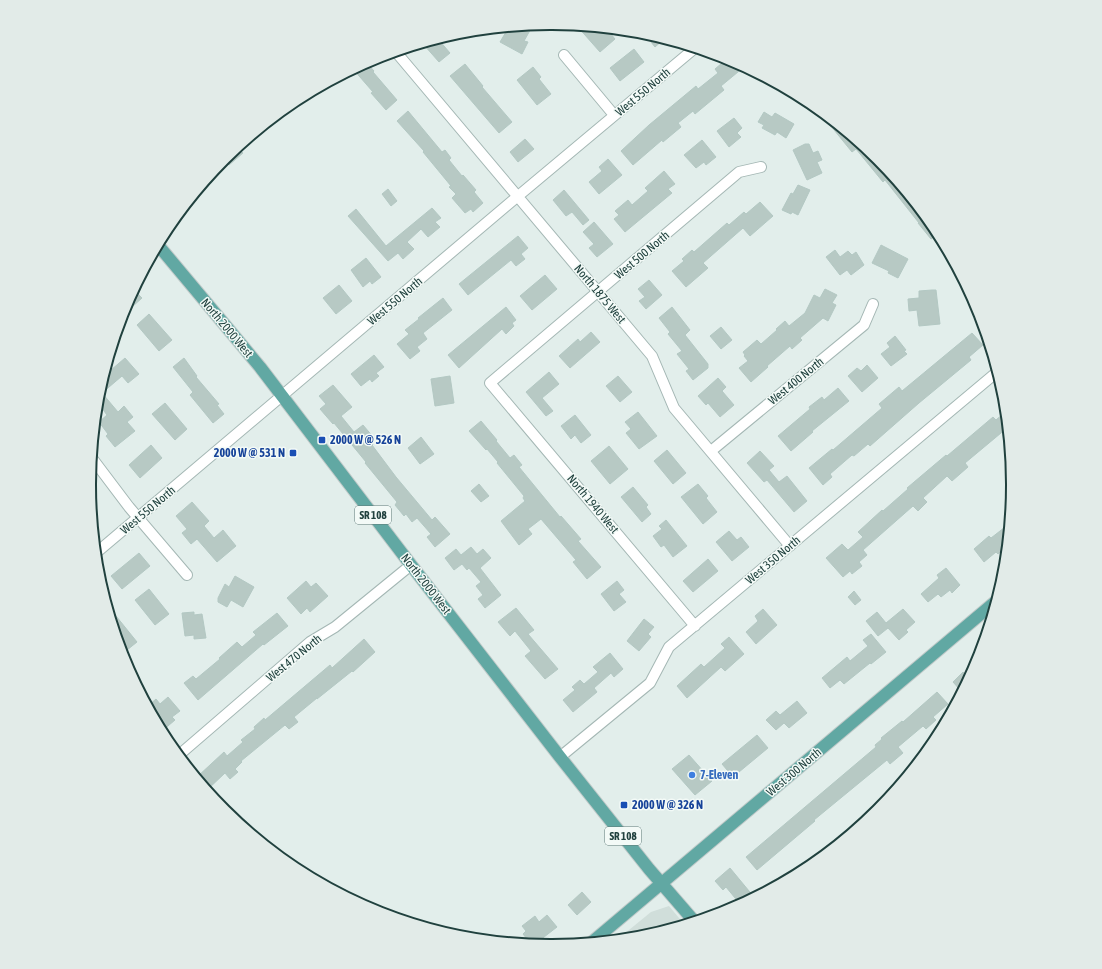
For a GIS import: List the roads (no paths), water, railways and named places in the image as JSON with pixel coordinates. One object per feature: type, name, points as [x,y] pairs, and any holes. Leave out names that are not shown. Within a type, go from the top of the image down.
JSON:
[{"type":"main road","name":"North 2000 West","points":[[162,250],[260,367],[560,757],[649,869],[691,917]]},
{"type":"main road","name":"West 300 North","points":[[599,936],[988,608]]},
{"type":"street","name":"West 550 North","points":[[101,550],[690,52]]},
{"type":"street","points":[[564,55],[614,116]]},
{"type":"street","name":"North 1875 West","points":[[400,56],[652,356],[674,408],[790,546]]},
{"type":"street","name":"West 500 North","points":[[490,383],[739,172],[761,167]]},
{"type":"street","name":"West 400 North","points":[[711,451],[864,325],[873,304]]},
{"type":"street","name":"West 350 North","points":[[560,757],[650,683],[669,648],[992,376]]},
{"type":"street","name":"North 1940 West","points":[[490,383],[695,626]]},
{"type":"street","points":[[97,464],[129,507],[187,575]]},
{"type":"street","name":"West 470 North","points":[[182,750],[310,642],[335,627],[411,565]]},
{"type":"place","name":"2000 W @ 526 N","points":[[322,440]]},
{"type":"place","name":"2000 W @ 531 N","points":[[293,453]]},
{"type":"place","name":"7-Eleven","points":[[692,775]]},
{"type":"place","name":"2000 W @ 326 N","points":[[624,805]]}]
